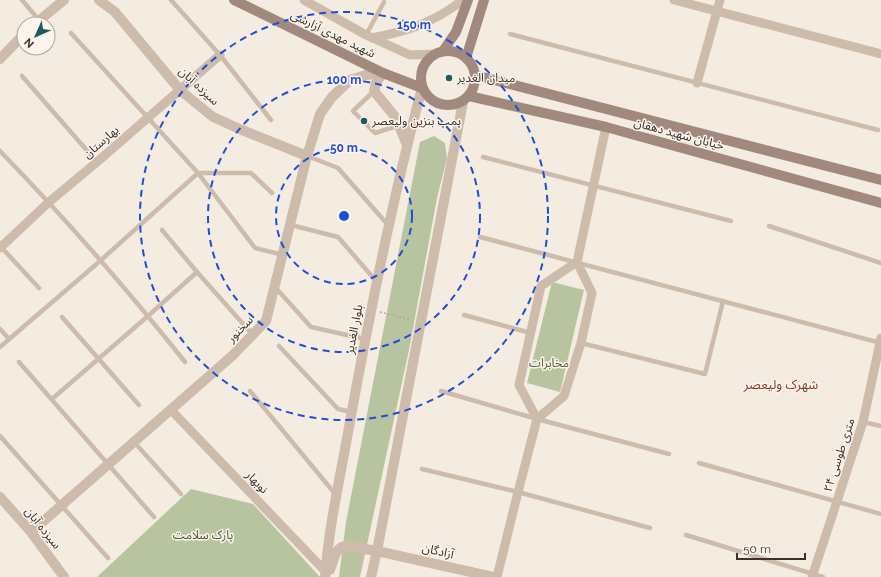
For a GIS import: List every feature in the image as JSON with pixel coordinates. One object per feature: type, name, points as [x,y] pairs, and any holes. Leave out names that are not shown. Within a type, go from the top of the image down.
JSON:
[{"type":"main road","name":"شهید مهدی آزارشی","points":[[234,0],[383,74],[422,88]]},
{"type":"main road","points":[[439,53],[451,51],[459,53],[471,64],[475,75],[473,90],[466,99],[455,105],[439,105],[432,101],[422,88],[421,74],[422,68],[426,62],[439,53],[456,32],[468,0]]},
{"type":"main road","points":[[466,58],[484,0]]},
{"type":"main road","name":"خیابان شهید دهقان","points":[[475,75],[881,180]]},
{"type":"main road","name":"خیابان شهید دهقان","points":[[466,99],[606,128],[881,203]]},
{"type":"street","points":[[44,16],[64,0]]},
{"type":"street","name":"سیزده آبان","points":[[99,0],[115,12],[180,90],[213,117],[308,156]]},
{"type":"street","points":[[304,0],[369,37],[410,55],[439,53]]},
{"type":"street","points":[[369,37],[399,33],[425,24],[449,11],[463,0]]},
{"type":"street","points":[[674,0],[881,54]]},
{"type":"street","points":[[697,83],[720,0]]},
{"type":"street","points":[[0,59],[16,42]]},
{"type":"street","name":"بهارستان","points":[[0,247],[49,202],[220,55]]},
{"type":"street","points":[[383,74],[376,83],[374,91],[400,124],[407,145]]},
{"type":"street","name":"سخنور","points":[[31,532],[239,350],[266,321],[320,114],[332,97],[350,80],[366,75],[383,74]]},
{"type":"street","name":"بلوار الغدیر","points":[[326,575],[337,496],[365,339],[407,145],[422,88]]},
{"type":"street","points":[[370,577],[377,550],[420,323],[466,99]]},
{"type":"street","points":[[497,577],[537,419],[564,396],[581,343],[592,293],[577,262],[606,128]]},
{"type":"street","points":[[537,419],[519,386],[541,286],[577,262]]},
{"type":"street","name":"۲۴ متری طوسی","points":[[812,576],[863,422],[881,341]]},
{"type":"street","name":"نوبهار","points":[[171,410],[326,575]]},
{"type":"street","name":"سیزده آبان","points":[[0,497],[31,532],[64,577]]},
{"type":"street","name":"آزادگان","points":[[326,575],[335,554],[342,546],[351,546],[377,550],[493,577]]},
{"type":"lane","points":[[22,0],[33,16]]},
{"type":"lane","points":[[105,0],[115,12]]},
{"type":"lane","points":[[171,0],[220,55],[272,120]]},
{"type":"lane","points":[[369,37],[384,2]]},
{"type":"lane","points":[[71,34],[198,173],[255,248],[283,255]]},
{"type":"lane","points":[[510,34],[878,130]]},
{"type":"lane","points":[[22,76],[97,162]]},
{"type":"lane","points":[[374,91],[353,111],[375,133],[400,124]]},
{"type":"lane","points":[[0,151],[49,202],[148,316],[185,362]]},
{"type":"lane","points":[[308,156],[338,168],[389,227]]},
{"type":"lane","points":[[484,157],[731,221]]},
{"type":"lane","points":[[0,347],[100,261],[198,173],[251,173],[272,193]]},
{"type":"lane","points":[[291,225],[338,238],[377,282]]},
{"type":"lane","points":[[769,226],[881,263]]},
{"type":"lane","points":[[162,230],[253,335]]},
{"type":"lane","points":[[480,237],[881,341]]},
{"type":"lane","points":[[0,247],[39,288]]},
{"type":"lane","points":[[52,399],[197,272]]},
{"type":"lane","points":[[275,287],[311,327],[365,339]]},
{"type":"lane","points":[[581,343],[705,374],[723,301]]},
{"type":"lane","points":[[464,315],[531,333]]},
{"type":"lane","points":[[62,317],[139,405]]},
{"type":"lane","points":[[0,329],[10,339]]},
{"type":"lane","points":[[279,346],[338,409],[352,412]]},
{"type":"lane","points":[[19,362],[154,517]]},
{"type":"lane","points":[[250,391],[337,496]]},
{"type":"lane","points":[[441,391],[537,419],[669,454]]},
{"type":"lane","points":[[863,422],[881,426]]},
{"type":"lane","points":[[0,436],[108,558]]},
{"type":"lane","points":[[134,442],[181,494]]},
{"type":"lane","points":[[699,463],[881,514]]},
{"type":"lane","points":[[422,469],[518,492],[650,528]]},
{"type":"lane","points":[[686,534],[812,576],[823,577]]},
{"type":"path","points":[[371,309],[420,323]]},
{"type":"green space","points":[[434,136],[445,143],[447,158],[437,198],[409,350],[360,577],[339,577],[346,522],[420,142]]},
{"type":"green space","name":"مخابرات","points":[[552,282],[584,290],[560,392],[527,383]]},
{"type":"green space","name":"پارک سلامت","points":[[191,489],[253,504],[320,577],[97,577]]},
{"type":"place","name":"میدان الغدیر","points":[[449,78]]},
{"type":"place","name":"پمپ بنزین ولیعصر","points":[[364,121]]},
{"type":"district","name":"شهرک ولیعصر","points":[[781,384]]}]
